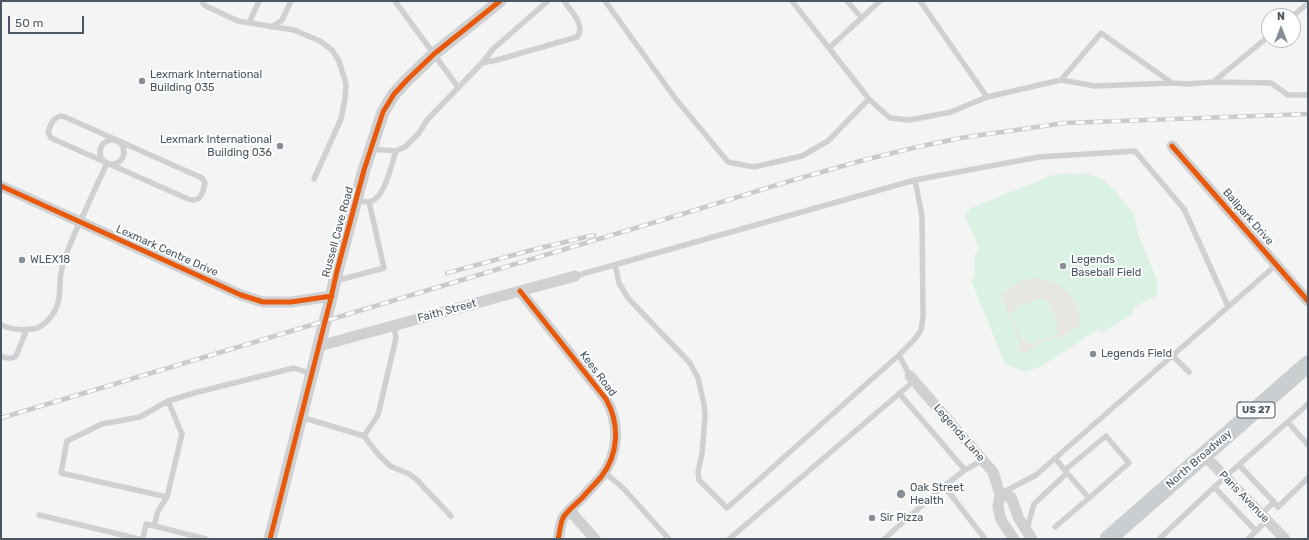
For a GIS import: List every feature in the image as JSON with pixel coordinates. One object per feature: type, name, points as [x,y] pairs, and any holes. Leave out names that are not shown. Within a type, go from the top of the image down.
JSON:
[{"type":"main road","name":"North Broadway","points":[[1108,539],[1308,364]]},
{"type":"street","name":"Russell Cave Road","points":[[270,539],[300,416],[356,201],[383,112],[394,94],[434,54],[500,1]]},
{"type":"street","name":"Ballpark Drive","points":[[1172,146],[1308,301]]},
{"type":"street","name":"Lexmark Centre Drive","points":[[1,186],[241,295],[263,302],[291,302],[332,296]]},
{"type":"street","name":"Faith Street","points":[[319,346],[575,276]]},
{"type":"street","name":"Kees Road","points":[[520,291],[597,387],[610,407],[614,418],[616,440],[609,465],[564,517],[558,539]]},
{"type":"street","name":"Legends Lane","points":[[912,378],[993,472],[1000,494],[998,507],[1001,520],[1014,539]]},
{"type":"street","name":"Paris Avenue","points":[[1204,455],[1285,539]]},
{"type":"street","points":[[1000,494],[1011,497],[1019,519],[1029,535]]},
{"type":"street","points":[[570,511],[595,539]]},
{"type":"lane","points":[[202,1],[204,5],[238,21],[294,30],[320,41],[332,50],[339,61],[346,84],[341,119],[314,179]]},
{"type":"lane","points":[[249,23],[259,1]]},
{"type":"lane","points":[[272,27],[282,20],[291,1]]},
{"type":"lane","points":[[395,1],[458,87]]},
{"type":"lane","points":[[371,148],[396,151],[405,147],[419,133],[427,120],[482,63],[493,49],[548,1]]},
{"type":"lane","points":[[482,63],[577,37],[579,34],[579,22],[564,1]]},
{"type":"lane","points":[[792,1],[869,99],[890,118],[910,120],[951,112],[988,97],[1061,80],[1095,86],[1213,82],[1271,83],[1288,95],[1308,95]]},
{"type":"lane","points":[[847,1],[862,18]]},
{"type":"lane","points":[[829,48],[880,1]]},
{"type":"lane","points":[[920,1],[988,97]]},
{"type":"lane","points":[[606,2],[675,98],[728,162],[754,167],[802,156],[828,141],[869,99]]},
{"type":"lane","points":[[1061,80],[1101,33],[1172,83]]},
{"type":"lane","points":[[1213,82],[1261,43]]},
{"type":"lane","points":[[60,116],[66,117],[202,178],[205,183],[204,192],[200,198],[194,201],[107,163],[51,138],[48,132],[55,118],[60,116]]},
{"type":"lane","points":[[112,139],[119,141],[124,148],[124,156],[116,164],[107,163],[100,154],[104,142],[112,139]]},
{"type":"lane","points":[[356,201],[369,202],[376,199],[383,191],[396,151]]},
{"type":"lane","points":[[575,276],[916,180],[1039,157],[1135,151],[1184,209],[1228,306]]},
{"type":"lane","points":[[1,325],[22,330],[38,328],[55,311],[59,300],[59,286],[64,259],[107,163]]},
{"type":"lane","points":[[614,265],[619,283],[628,298],[690,363],[698,378],[704,404],[705,417],[702,454],[698,472],[699,480],[727,508],[899,355],[914,340],[921,330],[923,316],[922,216],[916,180]]},
{"type":"lane","points":[[335,281],[384,268],[369,202]]},
{"type":"lane","points":[[1000,494],[1036,475],[1276,265]]},
{"type":"lane","points":[[364,436],[378,415],[396,338],[394,326]]},
{"type":"lane","points":[[1,356],[8,359],[16,356],[27,329]]},
{"type":"lane","points":[[729,539],[899,393],[912,378],[899,355]]},
{"type":"lane","points":[[1172,355],[1189,372]]},
{"type":"lane","points":[[167,497],[61,473],[66,441],[102,424],[140,417],[168,401],[194,393],[294,368],[312,374]]},
{"type":"lane","points":[[899,393],[964,470]]},
{"type":"lane","points":[[154,526],[158,511],[167,497],[182,434],[168,401]]},
{"type":"lane","points":[[1159,539],[1224,477],[1308,404]]},
{"type":"lane","points":[[300,416],[364,436],[377,453],[390,466],[409,474],[416,479],[451,516]]},
{"type":"lane","points":[[1288,422],[1308,445]]},
{"type":"lane","points":[[1029,535],[1034,504],[1066,472],[1106,436],[1129,463],[1055,527]]},
{"type":"lane","points":[[1055,458],[1089,498]]},
{"type":"lane","points":[[884,539],[964,470],[983,460]]},
{"type":"lane","points":[[1239,465],[1278,507],[1308,478]]},
{"type":"lane","points":[[604,472],[623,488],[669,539]]},
{"type":"lane","points":[[944,486],[985,539]]},
{"type":"lane","points":[[1214,487],[1256,531]]},
{"type":"lane","points":[[1248,539],[1256,531],[1274,502]]},
{"type":"lane","points":[[39,515],[139,539]]},
{"type":"lane","points":[[143,539],[146,524],[206,539]]},
{"type":"green space","name":"Legends Baseball Field","points":[[1086,173],[1103,180],[1115,191],[1134,214],[1138,234],[1157,280],[1157,296],[1132,309],[1134,313],[1101,333],[1099,329],[1042,366],[1025,372],[1005,364],[971,280],[974,278],[975,253],[978,252],[978,246],[965,216],[971,208],[1051,176],[1057,174]]},
{"type":"sand","points":[[1035,278],[1056,283],[1066,290],[1076,305],[1080,316],[1080,321],[1078,326],[1068,332],[1068,334],[1056,339],[1055,337],[1031,348],[1028,353],[1022,354],[1019,349],[1020,343],[1001,295],[1012,285]],"holes":[[[1041,298],[1048,301],[1058,324],[1056,328],[1059,333],[1032,344],[1022,340],[1010,313],[1015,311],[1017,307]]]},
{"type":"railway","points":[[1,418],[790,181],[913,148],[960,138],[1065,123],[1308,114]]},
{"type":"railway","points":[[447,273],[594,235]]},
{"type":"cycle path","points":[[270,539],[337,271],[364,170],[383,112],[394,94],[434,54],[500,1]]},
{"type":"cycle path","points":[[1172,146],[1308,301]]},
{"type":"cycle path","points":[[1,186],[241,295],[263,302],[291,302],[332,296]]},
{"type":"cycle path","points":[[520,291],[606,399],[614,418],[616,439],[607,468],[599,480],[565,515],[561,523],[558,539]]},
{"type":"place","name":"Lexmark International Building 035","points":[[142,81]]},
{"type":"place","name":"Lexmark International Building 036","points":[[280,146]]},
{"type":"place","name":"WLEX18","points":[[22,260]]},
{"type":"place","name":"Legends Baseball Field","points":[[1063,266]]},
{"type":"place","name":"Legends Field","points":[[1093,354]]},
{"type":"place","name":"Oak Street Health","points":[[901,494]]},
{"type":"place","name":"Sir Pizza","points":[[872,518]]}]
